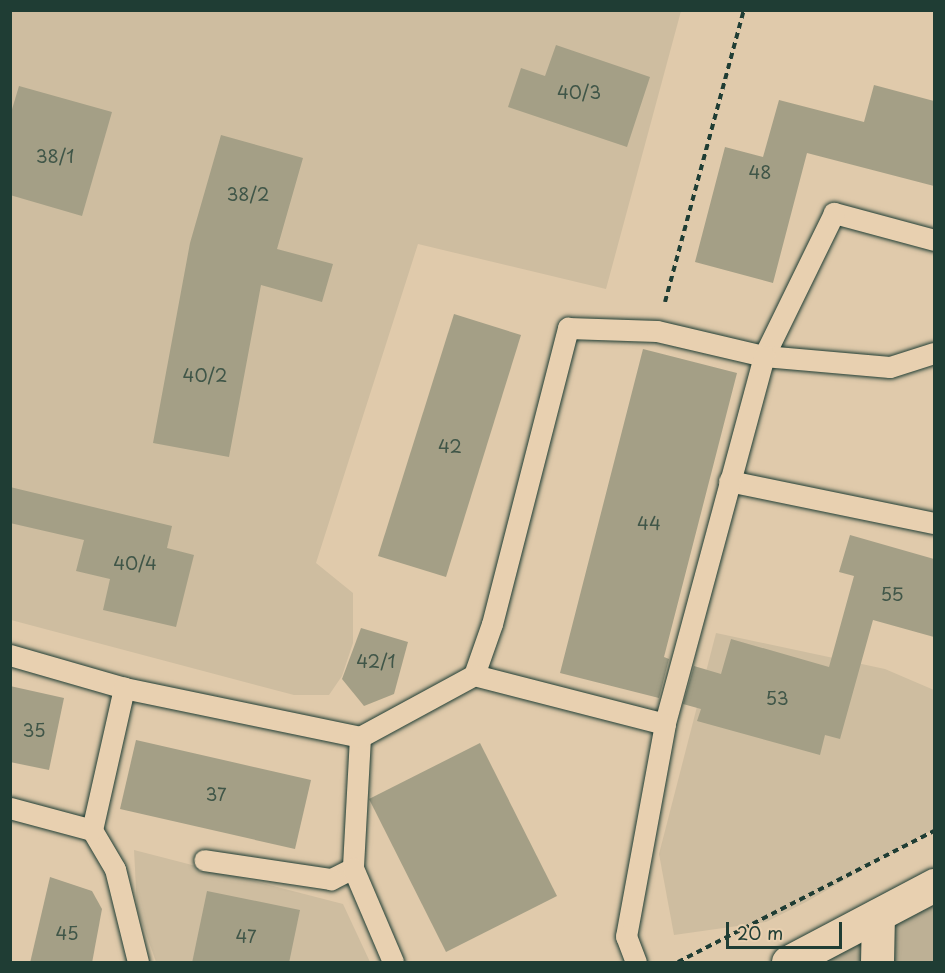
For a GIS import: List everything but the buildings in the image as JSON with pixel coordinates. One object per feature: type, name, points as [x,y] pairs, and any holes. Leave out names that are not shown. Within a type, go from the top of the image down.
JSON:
[{"type":"main road","points":[[788,963],[934,885]]},
{"type":"main road","points":[[877,963],[878,915]]},
{"type":"lane","points":[[636,963],[626,936],[665,724],[764,356],[834,213],[934,240]]},
{"type":"lane","points":[[10,654],[124,688],[360,737],[474,675],[492,624],[568,328],[657,331],[764,356],[890,367],[934,353]]},
{"type":"lane","points":[[729,481],[934,523]]},
{"type":"lane","points":[[474,675],[665,724]]},
{"type":"lane","points":[[124,688],[92,830],[115,869],[138,963]]},
{"type":"lane","points":[[360,737],[353,868],[393,963]]},
{"type":"lane","points":[[10,808],[92,830]]},
{"type":"lane","points":[[204,860],[331,879],[353,868]]},
{"type":"path","points":[[657,331],[744,10]]},
{"type":"path","points":[[678,963],[934,831]]},
{"type":"shaded area","points":[[10,11],[681,11],[606,289],[418,244],[316,563],[353,593],[353,643],[342,676],[329,695],[294,695],[11,620]]},
{"type":"shaded area","points":[[716,633],[885,669],[934,690],[934,829],[806,902],[766,922],[674,935],[659,854]]},
{"type":"shaded area","points":[[134,850],[343,904],[370,962],[156,962],[137,908]]},
{"type":"shaded area","points":[[934,885],[934,962],[788,962]]}]
